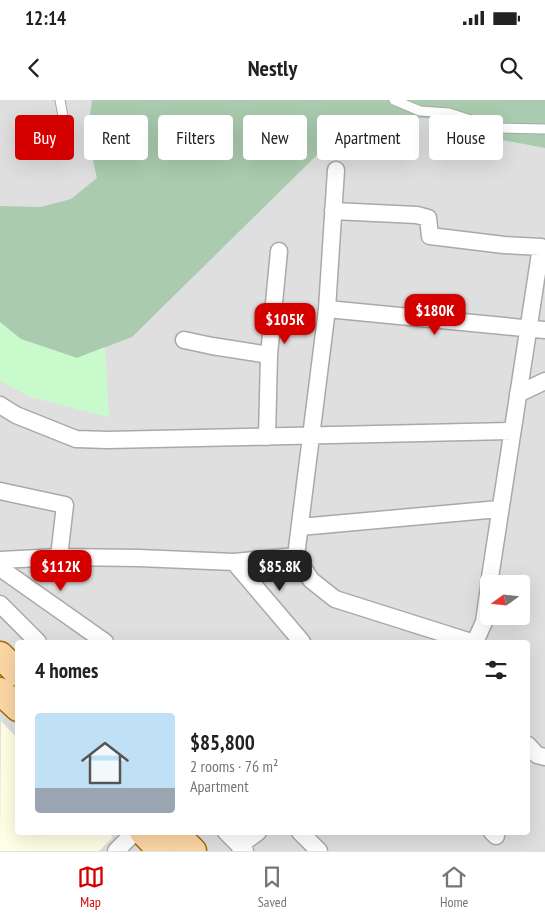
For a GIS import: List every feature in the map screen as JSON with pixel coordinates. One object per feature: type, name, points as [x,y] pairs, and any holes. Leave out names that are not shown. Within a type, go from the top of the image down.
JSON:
[{"type":"main road","points":[[0,655],[15,670]]},
{"type":"main road","points":[[146,835],[161,851]]},
{"type":"main road","points":[[177,835],[193,851]]},
{"type":"street","points":[[336,170],[326,309],[296,556],[311,580],[335,600],[466,640]]},
{"type":"street","points":[[333,210],[417,215],[428,218],[430,236],[504,245],[541,247],[491,575]]},
{"type":"street","points":[[267,437],[269,355],[280,251]]},
{"type":"street","points":[[326,309],[528,330],[545,330]]},
{"type":"street","points":[[184,340],[269,355]]},
{"type":"street","points":[[518,394],[545,381]]},
{"type":"street","points":[[0,405],[16,415],[76,439],[108,440],[512,431]]},
{"type":"street","points":[[0,491],[65,506],[59,557]]},
{"type":"street","points":[[300,527],[500,509]]},
{"type":"street","points":[[0,560],[59,557],[234,562],[296,556]]},
{"type":"street","points":[[234,562],[300,640]]},
{"type":"street","points":[[0,568],[102,640]]},
{"type":"street","points":[[0,604],[36,640]]},
{"type":"street","points":[[474,640],[482,625]]},
{"type":"street","points":[[530,747],[537,755],[545,757]]},
{"type":"street","points":[[116,851],[133,835]]},
{"type":"street","points":[[229,835],[242,848],[255,835]]},
{"type":"street","points":[[303,835],[319,851]]},
{"type":"lane","points":[[60,100],[63,115]]},
{"type":"lane","points":[[394,100],[420,111],[449,113],[496,128],[545,129]]},
{"type":"shaded area","points":[[0,100],[545,100],[545,851],[0,851]]},
{"type":"shaded area","points":[[92,100],[545,100],[545,148],[503,140],[503,115],[429,115],[429,118],[419,118],[419,115],[317,115],[317,155],[132,337],[77,358],[20,339],[0,322],[0,206],[41,207],[71,199],[97,178],[93,160],[148,160],[148,115],[90,115]]},
{"type":"shaded area","points":[[1,721],[15,736],[15,835],[110,835],[113,837],[99,851],[0,851]]},
{"type":"green space","points":[[0,322],[21,339],[77,358],[105,347],[109,417],[30,397],[0,381]]}]
